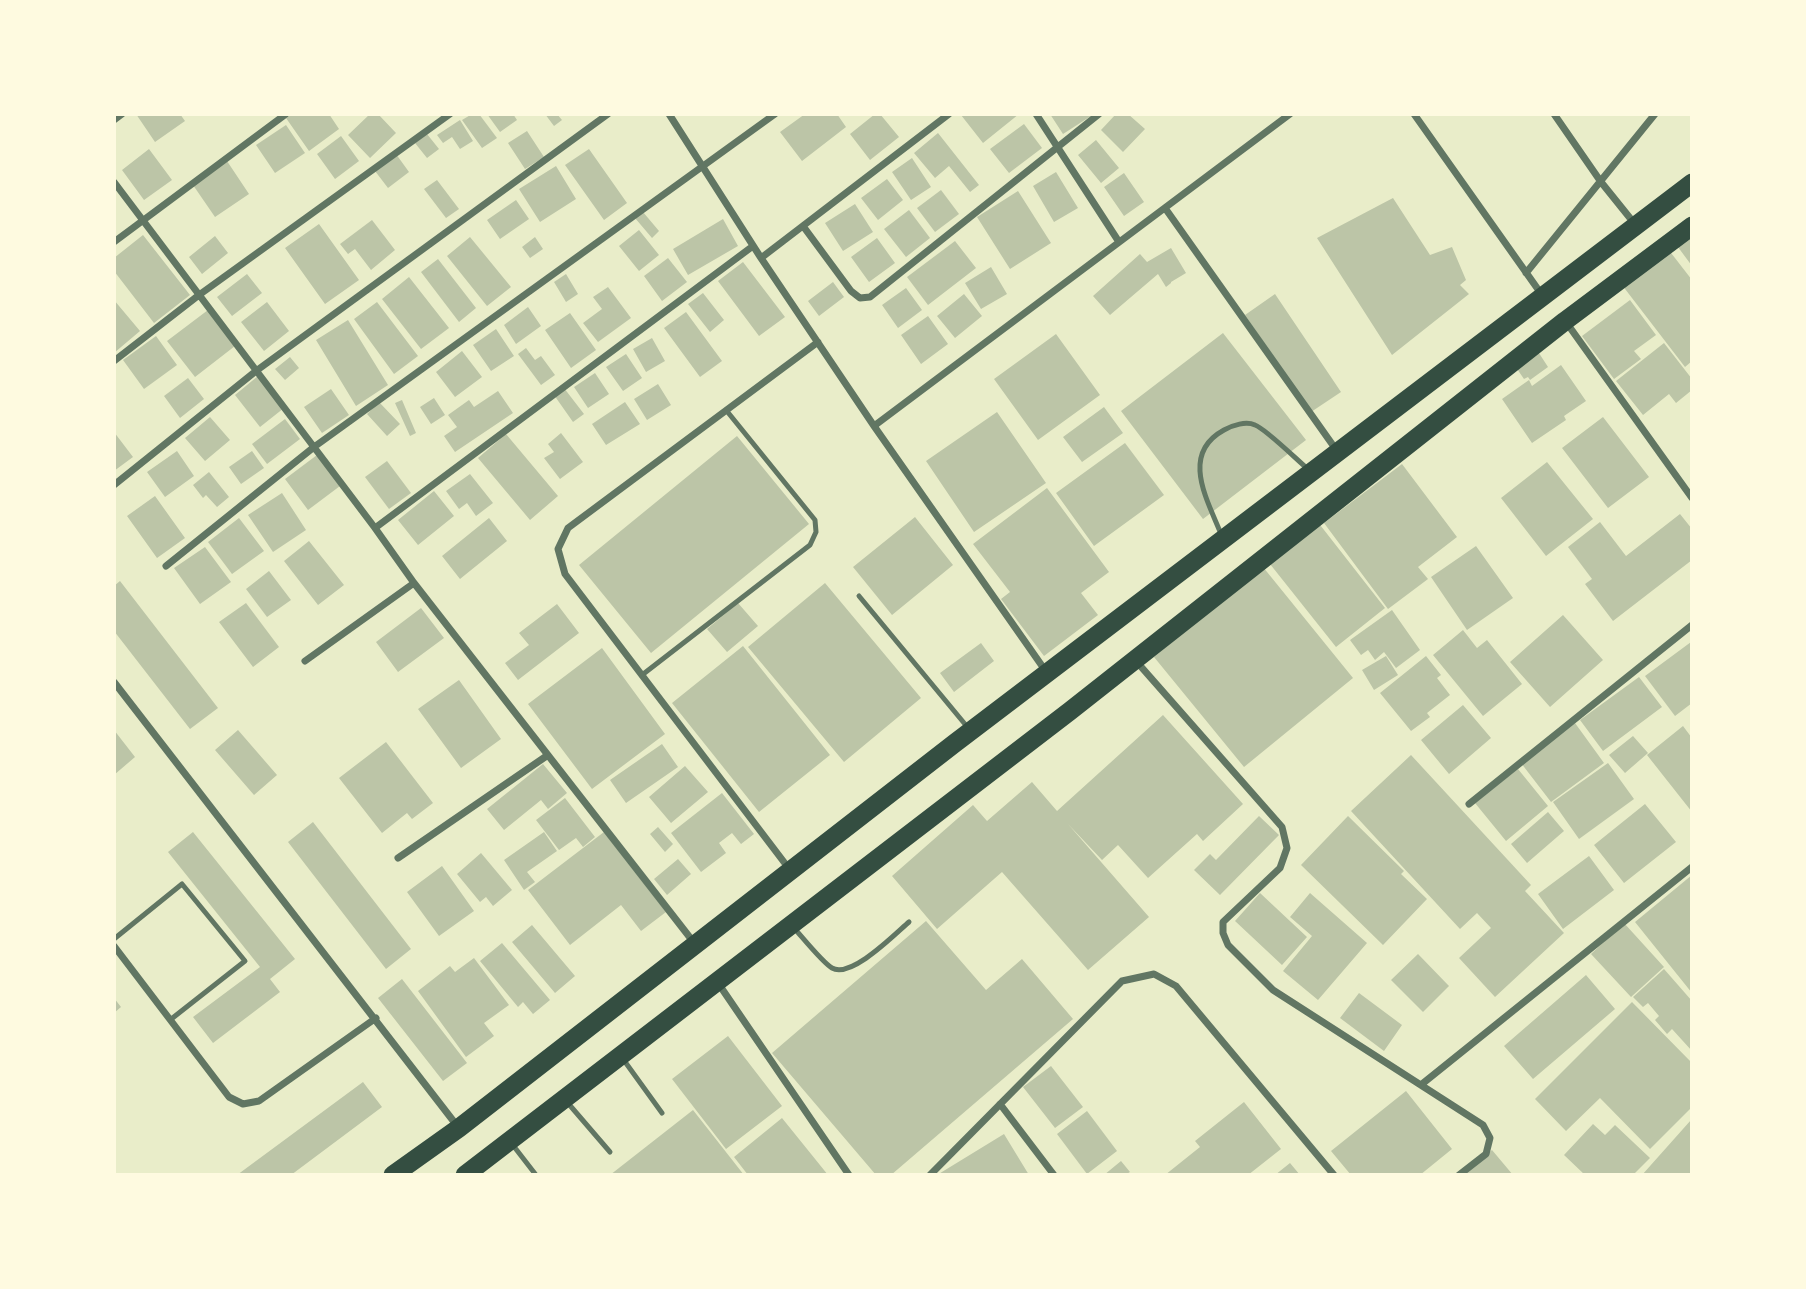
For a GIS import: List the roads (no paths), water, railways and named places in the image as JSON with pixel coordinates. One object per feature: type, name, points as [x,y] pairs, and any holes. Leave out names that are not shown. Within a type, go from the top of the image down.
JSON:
[{"type":"highway","points":[[393,1175],[459,1128],[963,737],[1692,183]]},
{"type":"highway","points":[[465,1175],[984,778],[1565,321],[1692,226]]},
{"type":"street","points":[[114,120],[122,114]]},
{"type":"street","points":[[114,242],[286,114]]},
{"type":"street","points":[[114,361],[199,295],[450,114]]},
{"type":"street","points":[[114,485],[256,371],[608,114]]},
{"type":"street","points":[[669,114],[753,246],[874,426],[1047,673]]},
{"type":"street","points":[[166,566],[314,447],[775,114]]},
{"type":"street","points":[[761,258],[949,114]]},
{"type":"street","points":[[1036,114],[1119,242]]},
{"type":"street","points":[[803,226],[851,291],[860,298],[870,297],[1099,114]]},
{"type":"street","points":[[874,426],[1290,114]]},
{"type":"street","points":[[1414,114],[1542,296]]},
{"type":"street","points":[[1554,114],[1601,182],[1636,226]]},
{"type":"street","points":[[1526,273],[1655,114]]},
{"type":"street","points":[[114,182],[414,583],[696,945]]},
{"type":"street","points":[[1165,208],[1338,452]]},
{"type":"street","points":[[375,528],[753,246]]},
{"type":"street","points":[[1565,321],[1692,498]]},
{"type":"street","points":[[791,871],[565,574],[558,549],[568,528],[818,341]]},
{"type":"street","points":[[305,661],[414,583]]},
{"type":"street","points":[[1469,804],[1692,625]]},
{"type":"street","points":[[1135,661],[1282,827],[1287,848],[1280,868],[1223,922],[1223,933],[1228,945],[1273,990],[1483,1125],[1490,1138],[1486,1154],[1459,1175]]},
{"type":"street","points":[[114,682],[459,1128]]},
{"type":"street","points":[[398,858],[548,755]]},
{"type":"street","points":[[1422,1084],[1692,867]]},
{"type":"street","points":[[114,946],[229,1097],[243,1104],[259,1101],[376,1018]]},
{"type":"street","points":[[930,1175],[1122,981],[1154,974],[1176,986],[1334,1175]]},
{"type":"street","points":[[718,983],[849,1175]]},
{"type":"street","points":[[1000,1104],[1054,1175]]},
{"type":"lane","points":[[642,675],[810,545],[816,532],[815,520],[726,410]]},
{"type":"lane","points":[[1223,539],[1200,482],[1199,457],[1216,434],[1234,424],[1255,424],[1312,472]]},
{"type":"lane","points":[[859,596],[963,737]]},
{"type":"lane","points":[[114,939],[182,884],[245,961],[170,1020]]},
{"type":"lane","points":[[792,926],[833,969],[846,971],[909,922]]},
{"type":"lane","points":[[622,1056],[662,1113]]},
{"type":"lane","points":[[565,1100],[610,1152]]},
{"type":"lane","points":[[510,1141],[536,1175]]}]
